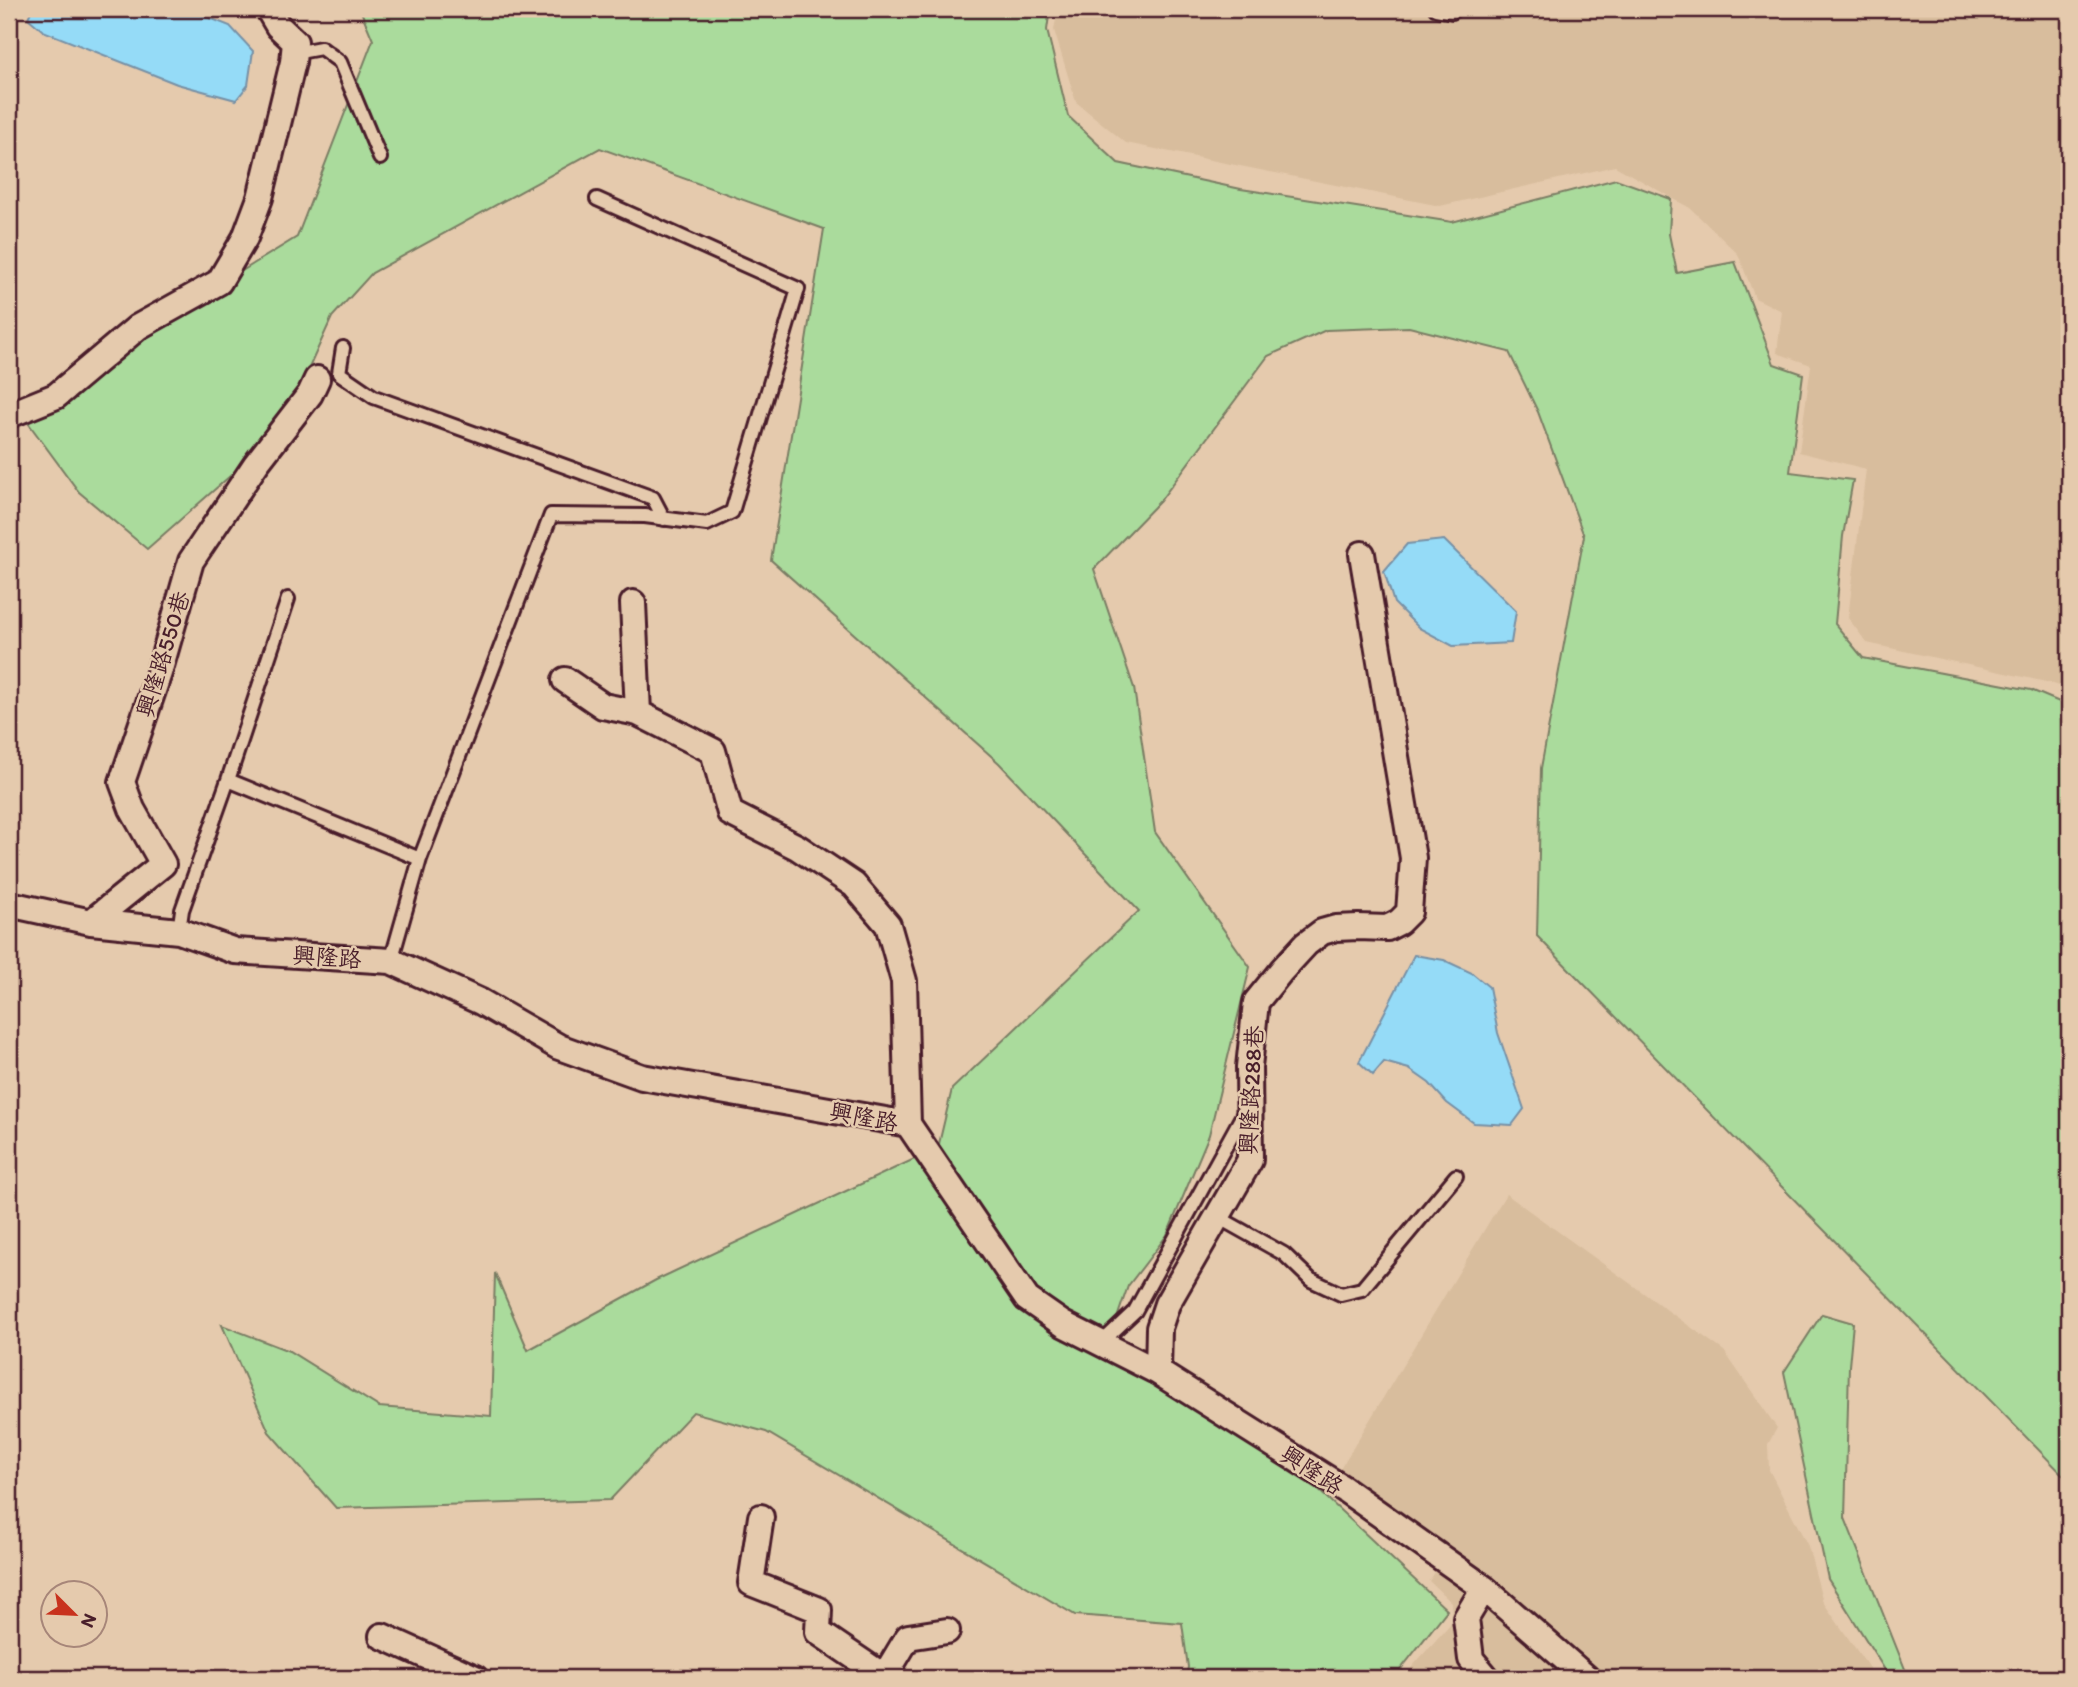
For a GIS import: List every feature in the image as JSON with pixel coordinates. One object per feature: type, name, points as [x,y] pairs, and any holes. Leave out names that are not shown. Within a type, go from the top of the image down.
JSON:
[{"type":"street","points":[[9,415],[56,396],[138,327],[219,282],[245,238],[260,198],[294,53],[295,43],[278,26],[268,9]]},
{"type":"street","name":"興隆路550巷","points":[[91,922],[163,864],[132,809],[122,782],[159,673],[191,561],[256,464],[310,394],[317,379]]},
{"type":"street","name":"興隆路288巷","points":[[1158,1372],[1159,1328],[1167,1304],[1250,1160],[1249,1067],[1256,1002],[1306,944],[1322,932],[1336,928],[1387,929],[1409,912],[1413,858],[1362,554]]},
{"type":"street","points":[[633,603],[638,713]]},
{"type":"street","points":[[565,680],[603,706],[638,713],[713,751],[730,813],[797,847],[854,885],[888,925],[904,981],[908,1124]]},
{"type":"street","name":"興隆路","points":[[9,904],[91,922],[180,931],[235,951],[391,961],[481,1002],[559,1047],[642,1077],[908,1124],[1027,1299],[1063,1324],[1158,1372],[1344,1489],[1484,1588],[1587,1678]]},
{"type":"street","points":[[761,1517],[751,1583],[819,1610],[818,1632],[885,1678],[908,1637],[947,1631]]},
{"type":"street","points":[[1484,1588],[1466,1618],[1471,1659],[1487,1678]]},
{"type":"street","points":[[382,1636],[475,1678]]},
{"type":"lane","points":[[1436,9],[1452,12],[1453,9]]},
{"type":"lane","points":[[294,53],[321,48],[340,62],[380,158]]},
{"type":"lane","points":[[391,961],[420,859],[551,515],[645,516],[707,524],[732,512],[798,289],[597,199]]},
{"type":"lane","points":[[343,348],[339,373],[374,397],[653,498],[664,519]]},
{"type":"lane","points":[[180,931],[182,910],[288,599]]},
{"type":"lane","points":[[228,780],[420,859]]},
{"type":"lane","points":[[1102,1342],[1135,1311],[1250,1102]]},
{"type":"lane","points":[[1216,1216],[1284,1254],[1311,1280],[1341,1294],[1362,1289],[1456,1176]]},
{"type":"shaded area","points":[[1058,9],[2069,9],[2069,690],[2051,683],[1867,643],[1848,618],[1866,469],[1799,452],[1811,365],[1777,353],[1782,311],[1755,298],[1738,254],[1690,208],[1615,166],[1440,206],[1126,143],[1076,102],[1054,30]]},
{"type":"shaded area","points":[[1506,1194],[1724,1351],[1777,1428],[1768,1444],[1769,1470],[1808,1546],[1823,1602],[1876,1678],[1604,1678],[1491,1579],[1339,1471]]},
{"type":"shaded area","points":[[1438,1568],[1487,1606],[1568,1678],[1420,1678],[1411,1668],[1452,1622],[1451,1602],[1429,1581]]},
{"type":"green space","points":[[360,9],[1050,9],[1047,30],[1068,116],[1118,163],[1241,189],[1452,222],[1616,179],[1671,199],[1669,234],[1677,273],[1735,262],[1774,364],[1803,374],[1790,472],[1853,480],[1843,536],[1835,624],[1863,658],[2031,690],[2069,706],[2069,1481],[1537,936],[1541,768],[1584,536],[1538,412],[1509,352],[1409,327],[1326,330],[1268,356],[1160,501],[1094,569],[1134,688],[1155,832],[1250,967],[1209,1135],[1167,1235],[1128,1286],[1105,1353],[1297,1470],[1447,1610],[1401,1669],[1409,1678],[1186,1678],[1188,1667],[1182,1623],[1075,1615],[766,1432],[693,1412],[610,1500],[336,1508],[269,1432],[222,1325],[289,1351],[379,1407],[491,1416],[495,1273],[528,1350],[656,1280],[938,1148],[952,1089],[1139,911],[999,763],[771,560],[824,229],[600,148],[372,273],[332,317],[280,432],[147,549],[79,492],[18,409],[297,237],[373,40]]},
{"type":"green space","points":[[1822,1314],[1853,1323],[1849,1366],[1845,1518],[1905,1669],[1913,1678],[1890,1678],[1828,1579],[1784,1372]]},
{"type":"water","points":[[32,9],[187,9],[230,26],[253,51],[248,85],[236,100],[177,84],[43,31],[28,18]]},
{"type":"water","points":[[1444,540],[1516,611],[1511,643],[1453,646],[1419,628],[1394,603],[1384,571],[1407,544]]},
{"type":"water","points":[[1414,955],[1444,960],[1472,973],[1489,987],[1498,1033],[1524,1109],[1512,1125],[1474,1123],[1409,1069],[1384,1062],[1373,1075],[1359,1062]]}]
